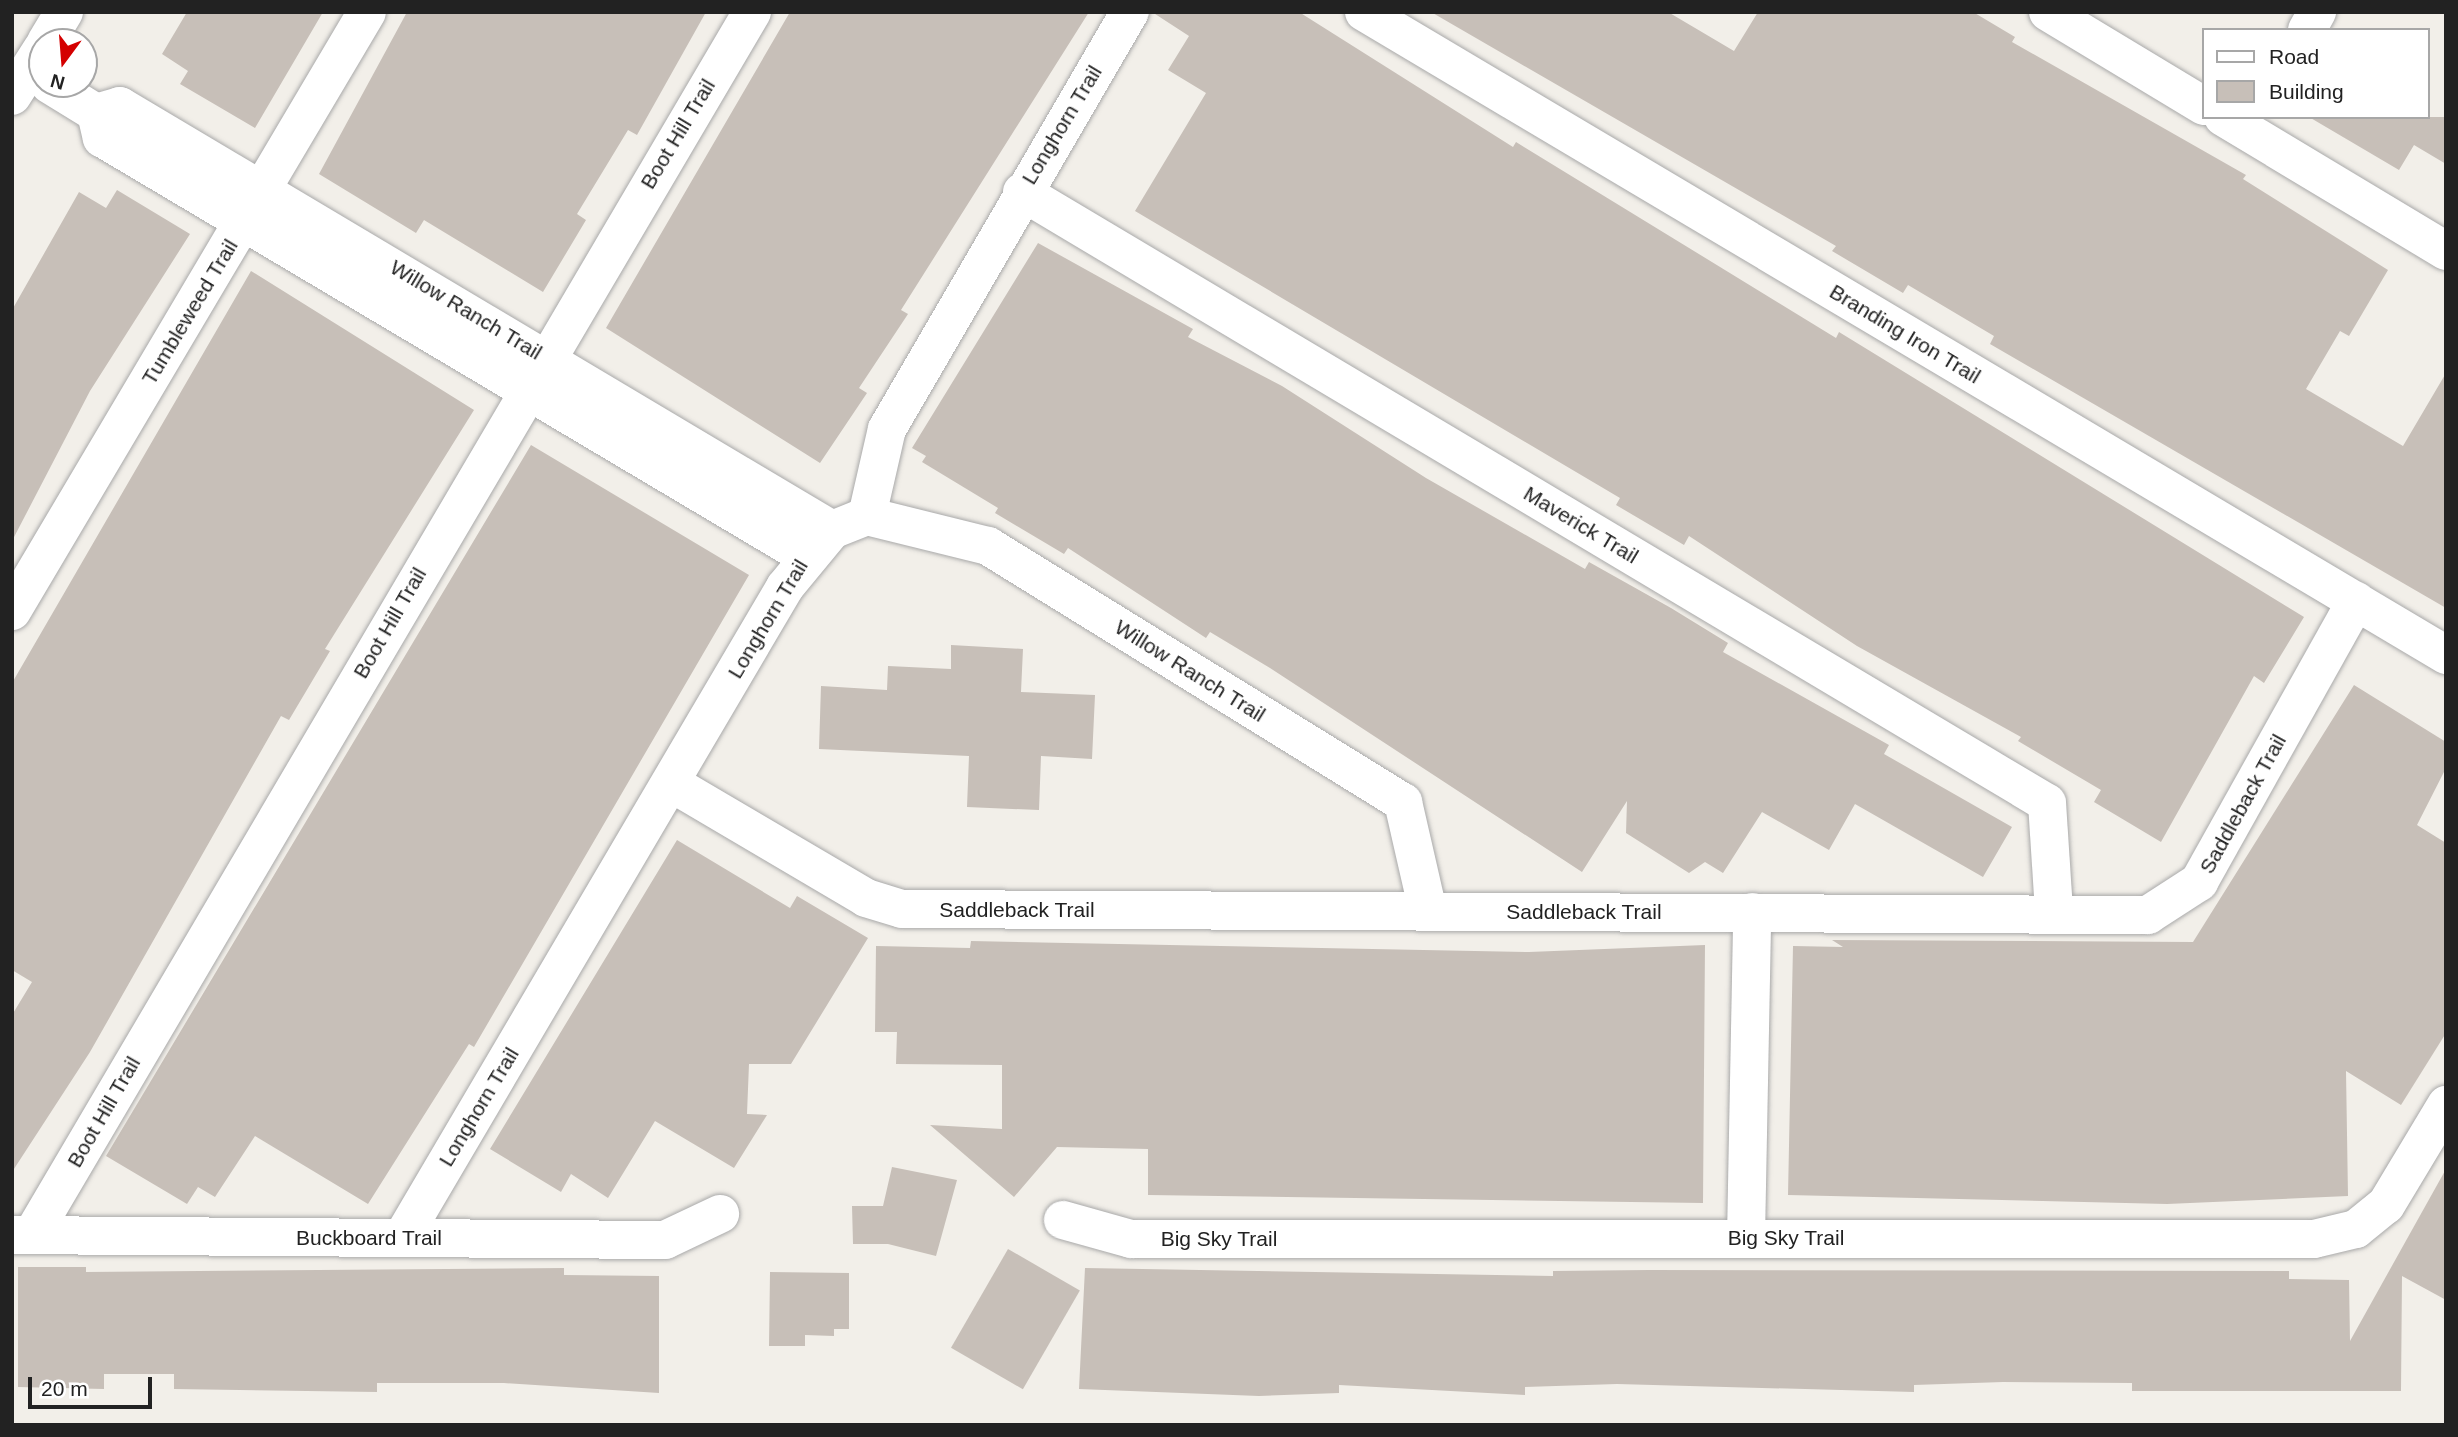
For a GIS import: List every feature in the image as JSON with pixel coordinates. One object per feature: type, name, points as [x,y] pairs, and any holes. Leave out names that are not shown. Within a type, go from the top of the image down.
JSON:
[{"type":"street","points":[[57,28],[64,12]]},
{"type":"street","name":"Tumbleweed Trail","points":[[12,611],[368,12]]},
{"type":"street","name":"Boot Hill Trail","points":[[22,1235],[751,12]]},
{"type":"street","name":"Longhorn Trail","points":[[867,516],[887,429],[1022,192],[1130,12]]},
{"type":"street","name":"Branding Iron Trail","points":[[1364,12],[2446,655]]},
{"type":"street","points":[[2048,12],[2202,105]]},
{"type":"street","points":[[2308,28],[2317,12]]},
{"type":"street","points":[[75,98],[96,113]]},
{"type":"street","name":"Willow Ranch Trail","points":[[120,106],[545,357],[819,543],[525,391],[102,138],[96,113],[120,106]]},
{"type":"street","points":[[2242,122],[2446,251]]},
{"type":"street","name":"Maverick Trail","points":[[1022,192],[2047,803],[2054,912]]},
{"type":"street","points":[[819,543],[867,516]]},
{"type":"street","name":"Willow Ranch Trail","points":[[867,516],[988,546],[1403,802],[1428,911]]},
{"type":"street","name":"Longhorn Trail","points":[[402,1238],[671,783],[819,543]]},
{"type":"street","name":"Saddleback Trail","points":[[671,783],[866,898],[902,909],[2054,912],[2148,915],[2199,883],[2356,601]]},
{"type":"street","points":[[1746,1238],[1752,912]]},
{"type":"street","name":"Big Sky Trail","points":[[1063,1220],[1131,1239],[2314,1239],[2356,1228],[2386,1205],[2446,1105]]},
{"type":"street","name":"Buckboard Trail","points":[[22,1235],[665,1240],[720,1214]]},
{"type":"building","points":[[187,12],[323,12],[255,128],[180,84],[188,71],[162,54]]},
{"type":"building","points":[[407,12],[706,12],[637,135],[628,130],[577,214],[586,220],[543,292],[424,220],[416,233],[319,174]]},
{"type":"building","points":[[790,12],[1089,12],[901,310],[908,314],[859,388],[867,393],[820,463],[606,328]]},
{"type":"building","points":[[1152,12],[1299,12],[1513,147],[1516,142],[1836,338],[1839,332],[2304,617],[2264,683],[2254,676],[2161,842],[2094,802],[2101,790],[2018,741],[2021,737],[1857,646],[1689,536],[1684,545],[1616,505],[1620,498],[1135,211],[1206,93],[1168,70],[1189,36]]},
{"type":"building","points":[[1431,12],[1668,12],[1734,51],[1758,12],[1973,12],[2015,37],[2012,42],[2246,175],[2243,179],[2388,270],[2349,336],[2340,331],[2306,389],[2403,446],[2446,373],[2446,608],[1990,344],[1994,336],[1908,285],[1903,293],[1832,251],[1836,246]]},
{"type":"building","points":[[2446,117],[2446,164],[2414,145],[2399,170],[2312,119]]},
{"type":"building","points":[[117,190],[190,234],[90,391],[12,541],[12,310],[79,192],[106,208]]},
{"type":"building","points":[[1038,243],[1193,329],[1188,337],[1282,386],[1426,478],[1585,569],[1589,562],[1671,608],[1728,643],[1723,652],[1889,745],[1884,754],[2012,827],[1983,877],[1855,804],[1829,850],[1762,812],[1723,873],[1705,862],[1689,873],[1626,833],[1627,801],[1582,872],[1270,668],[1210,632],[1206,638],[1068,548],[1064,554],[995,513],[998,508],[922,462],[926,456],[912,448]]},
{"type":"building","points":[[251,271],[474,410],[325,649],[330,651],[289,720],[281,716],[90,1052],[12,1172],[12,1015],[32,982],[12,970],[12,683]]},
{"type":"building","points":[[531,445],[749,575],[474,1047],[469,1044],[368,1204],[255,1136],[215,1197],[198,1187],[187,1204],[106,1156]]},
{"type":"building","points":[[951,645],[1023,649],[1021,692],[1095,695],[1092,759],[1041,756],[1039,810],[967,807],[969,756],[819,749],[821,686],[887,690],[888,666],[951,669]]},
{"type":"building","points":[[2354,685],[2446,742],[2446,768],[2417,825],[2446,843],[2446,1033],[2401,1105],[2346,1071],[2348,1196],[2167,1204],[1788,1195],[1793,946],[1843,947],[1832,940],[2193,942]]},
{"type":"building","points":[[677,840],[790,908],[797,896],[868,938],[791,1064],[749,1064],[747,1114],[767,1115],[734,1168],[655,1121],[608,1198],[571,1174],[561,1192],[490,1149]]},
{"type":"building","points":[[971,941],[1529,952],[1705,945],[1703,1203],[1148,1195],[1148,1149],[1057,1147],[1014,1197],[930,1125],[1002,1129],[1002,1065],[896,1064],[897,1032],[875,1032],[876,946],[970,948]]},
{"type":"building","points":[[892,1167],[957,1180],[936,1256],[888,1244],[853,1244],[852,1206],[883,1206]]},
{"type":"building","points":[[2446,1169],[2446,1300],[2402,1276],[2401,1391],[2132,1391],[2132,1383],[2003,1382],[1914,1385],[1914,1392],[1617,1384],[1525,1387],[1525,1395],[1339,1385],[1339,1393],[1259,1396],[1079,1389],[1085,1268],[1553,1276],[1553,1271],[1649,1270],[2289,1271],[2289,1279],[2349,1280],[2350,1341]]},
{"type":"building","points":[[1008,1249],[1080,1290],[1023,1389],[951,1348]]},
{"type":"building","points":[[18,1267],[86,1267],[86,1272],[564,1268],[564,1275],[659,1276],[659,1393],[504,1383],[377,1383],[377,1392],[174,1389],[174,1374],[104,1374],[104,1389],[18,1387]]},
{"type":"building","points":[[770,1272],[849,1273],[849,1329],[834,1329],[834,1336],[805,1335],[805,1346],[769,1346]]}]
